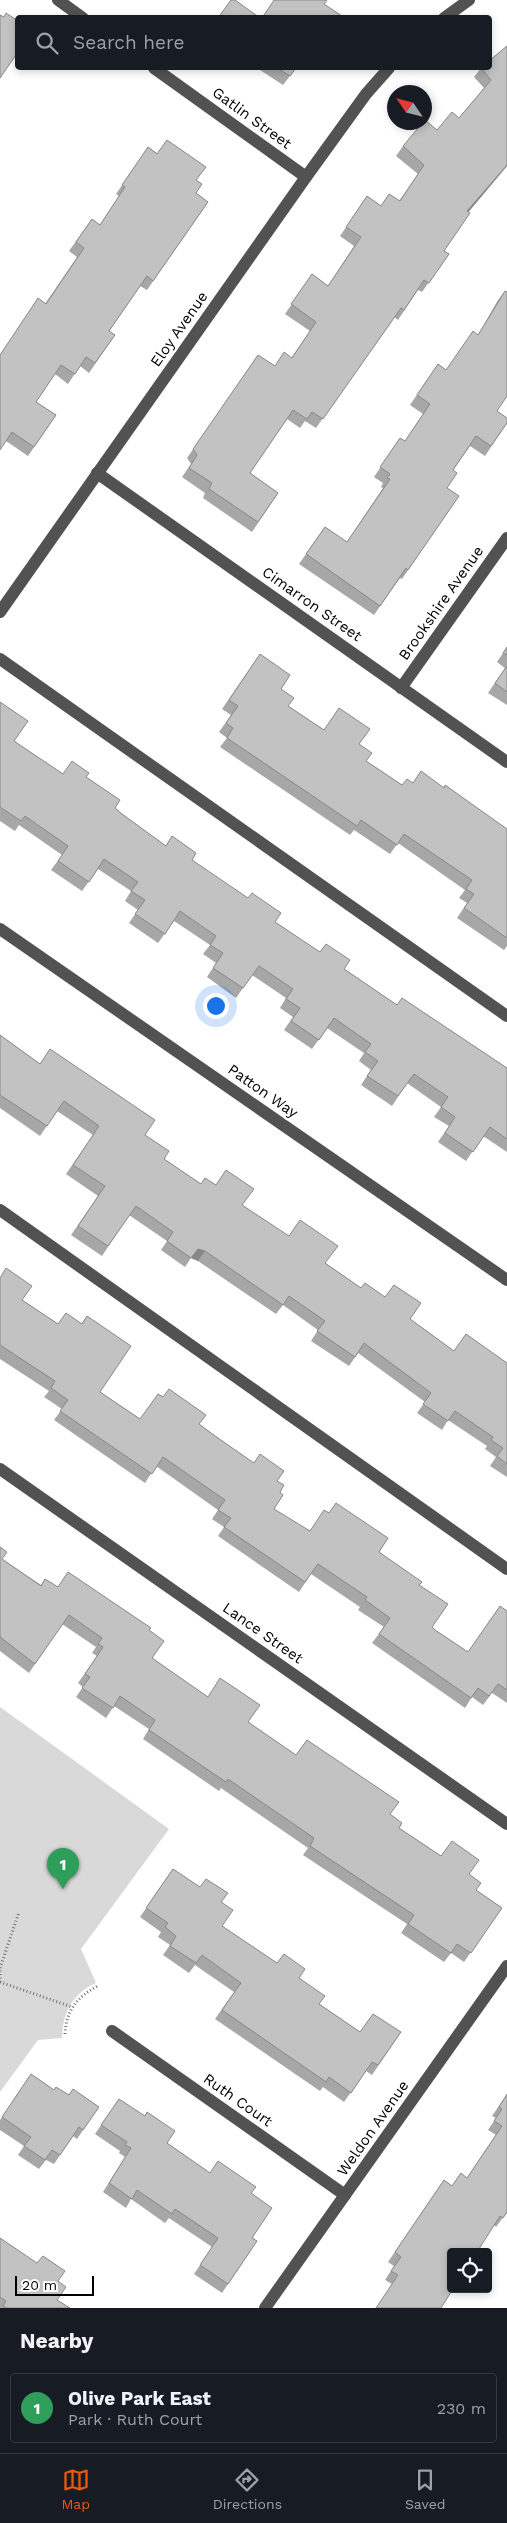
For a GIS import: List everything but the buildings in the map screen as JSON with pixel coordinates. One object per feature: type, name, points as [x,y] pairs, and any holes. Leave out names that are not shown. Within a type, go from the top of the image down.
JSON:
[{"type":"street","points":[[58,0],[79,15]]},
{"type":"street","points":[[448,15],[469,0]]},
{"type":"street","name":"Gatlin Street","points":[[157,70],[306,177]]},
{"type":"street","name":"Eloy Avenue","points":[[0,612],[306,177],[366,94],[388,70]]},
{"type":"street","name":"Cimarron Street","points":[[97,473],[507,762]]},
{"type":"street","name":"Brookshire Avenue","points":[[401,688],[507,538]]},
{"type":"street","points":[[0,659],[507,1016]]},
{"type":"street","name":"Patton Way","points":[[0,929],[507,1280]]},
{"type":"street","points":[[0,1210],[507,1570]]},
{"type":"street","name":"Lance Street","points":[[0,1468],[507,1824]]},
{"type":"street","name":"Weldon Avenue","points":[[265,2308],[507,1966]]},
{"type":"street","name":"Ruth Court","points":[[112,2031],[345,2196]]},
{"type":"path","points":[[19,1912],[4,1955],[0,1982],[72,2007]]},
{"type":"path","points":[[65,2034],[65,2024],[72,2007],[81,1996],[98,1986]]},
{"type":"shaded area","points":[[0,1707],[169,1829],[81,1949],[96,1983],[75,1998],[70,2005],[64,2020],[62,2038],[38,2040],[0,2092]]},
{"type":"place","name":"Olive Park East","points":[[63,1889]]}]
